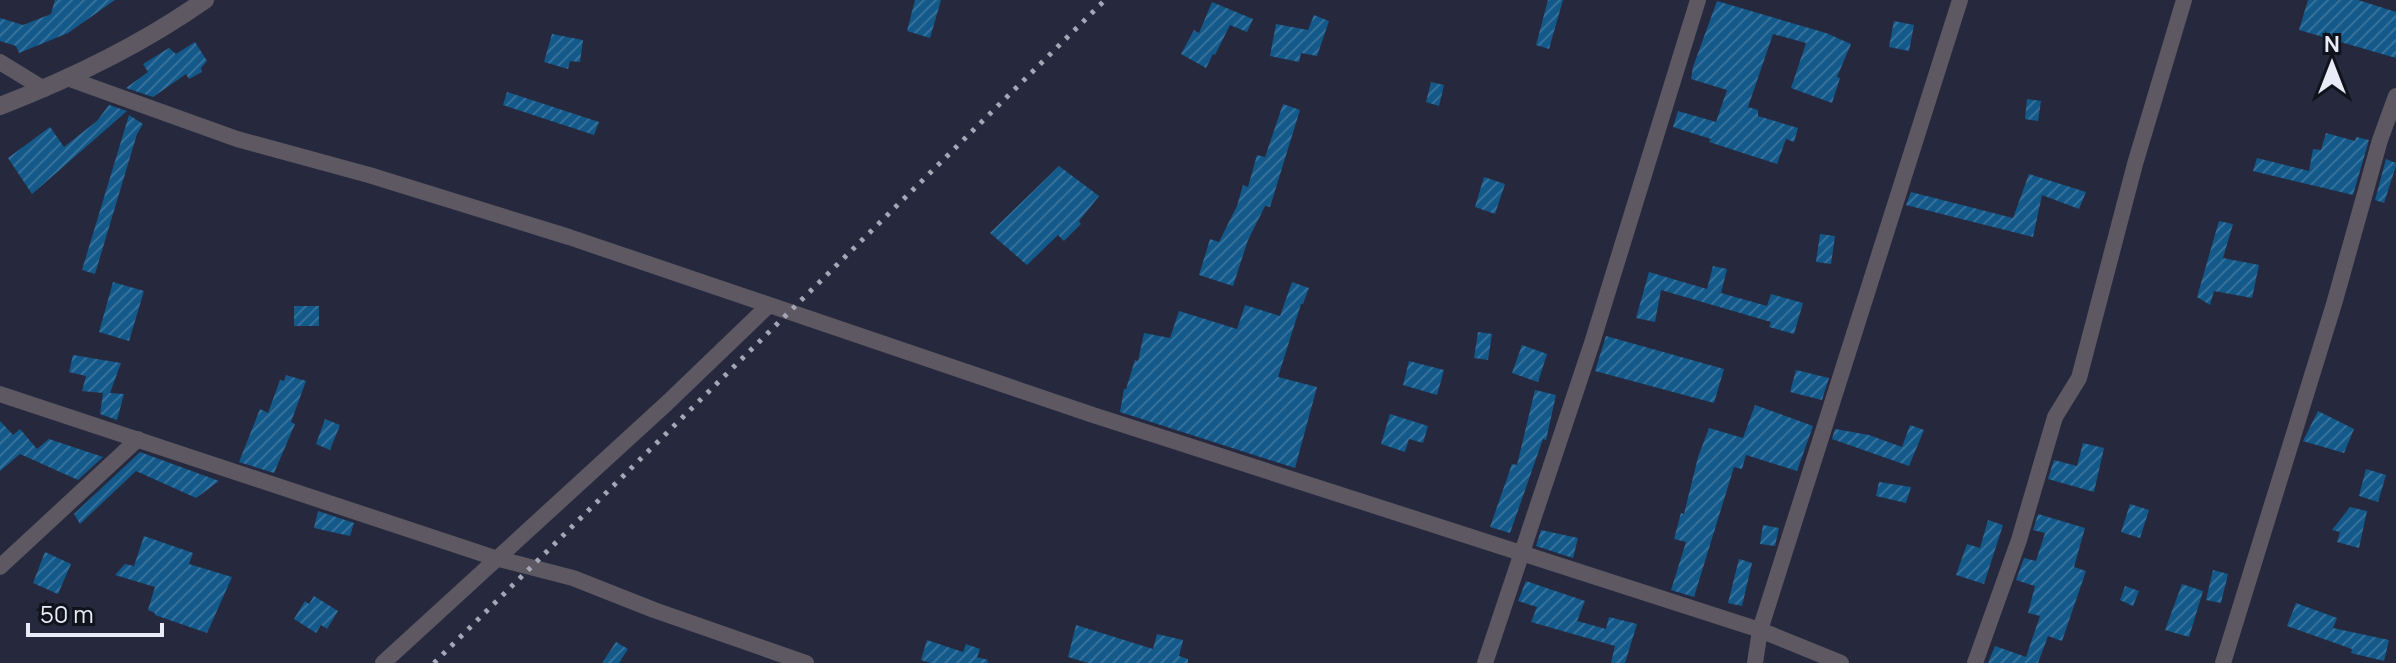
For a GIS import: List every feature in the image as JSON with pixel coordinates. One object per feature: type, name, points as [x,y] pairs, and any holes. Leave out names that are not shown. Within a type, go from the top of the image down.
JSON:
[{"type":"street","points":[[0,106],[44,89],[138,44],[205,0]]},
{"type":"street","points":[[1485,663],[1592,343],[1698,0]]},
{"type":"street","points":[[1755,663],[1760,630],[1960,0]]},
{"type":"street","points":[[1975,663],[2010,568],[2055,417],[2079,378],[2135,164],[2184,0]]},
{"type":"street","points":[[0,62],[44,89]]},
{"type":"street","points":[[67,78],[237,139],[369,175],[540,228],[1107,420],[1760,630],[1841,663]]},
{"type":"street","points":[[2223,663],[2334,304],[2380,140],[2396,96]]},
{"type":"street","points":[[383,663],[666,404],[768,306]]},
{"type":"street","points":[[0,394],[495,558],[573,578],[806,663]]},
{"type":"street","points":[[0,567],[138,439]]},
{"type":"building","points":[[55,0],[115,0],[68,33],[19,53],[16,46],[0,41],[0,18],[23,25],[51,14]]},
{"type":"building","points":[[915,0],[941,0],[930,38],[907,31]]},
{"type":"building","points":[[1548,0],[1563,0],[1549,49],[1536,45]]},
{"type":"building","points":[[2308,0],[2358,0],[2396,12],[2396,58],[2299,30]]},
{"type":"building","points":[[1717,1],[1826,33],[1851,44],[1837,77],[1840,78],[1832,103],[1791,88],[1806,43],[1773,34],[1748,107],[1758,110],[1758,116],[1798,128],[1794,142],[1786,139],[1777,164],[1673,127],[1678,111],[1716,122],[1727,90],[1691,79]]},
{"type":"building","points":[[1212,2],[1253,19],[1247,32],[1230,25],[1206,68],[1181,54],[1194,30],[1199,33]]},
{"type":"building","points":[[1314,15],[1329,21],[1317,56],[1301,53],[1299,62],[1270,56],[1276,24],[1308,30]]},
{"type":"building","points":[[1894,21],[1914,25],[1909,51],[1889,47]]},
{"type":"building","points":[[552,34],[583,40],[580,62],[570,61],[568,69],[544,62]]},
{"type":"building","points":[[195,42],[207,61],[201,68],[202,72],[189,79],[186,74],[153,97],[126,88],[148,72],[143,64],[169,48],[176,54]]},
{"type":"building","points":[[1431,82],[1444,85],[1439,106],[1426,102]]},
{"type":"building","points":[[507,92],[599,122],[594,135],[503,105]]},
{"type":"building","points":[[2027,99],[2041,101],[2038,121],[2025,119]]},
{"type":"building","points":[[1283,104],[1300,110],[1270,207],[1265,206],[1248,240],[1233,286],[1199,275],[1210,239],[1219,242],[1237,206],[1243,185],[1248,187],[1257,155],[1265,157]]},
{"type":"building","points":[[109,105],[127,111],[32,194],[8,158],[50,127],[64,147],[97,121]]},
{"type":"building","points":[[129,115],[143,124],[137,134],[95,274],[82,270]]},
{"type":"building","points":[[2326,133],[2355,141],[2356,137],[2369,140],[2353,195],[2253,171],[2257,158],[2309,171],[2313,149],[2321,150]]},
{"type":"building","points":[[2386,159],[2396,163],[2396,166],[2384,203],[2375,200]]},
{"type":"building","points":[[1059,166],[1099,196],[1079,221],[1081,224],[1064,241],[1058,235],[1027,265],[990,233]]},
{"type":"building","points":[[2029,174],[2086,192],[2079,209],[2042,195],[2033,237],[1906,205],[1911,192],[2013,218]]},
{"type":"building","points":[[1484,177],[1505,184],[1495,214],[1475,207]]},
{"type":"building","points":[[2219,221],[2233,224],[2223,258],[2259,265],[2252,298],[2214,291],[2210,305],[2197,297]]},
{"type":"building","points":[[1820,234],[1835,236],[1831,264],[1816,262]]},
{"type":"building","points":[[1713,266],[1727,269],[1721,293],[1767,306],[1771,294],[1803,303],[1794,334],[1769,327],[1771,322],[1661,290],[1655,322],[1636,318],[1649,272],[1707,289]]},
{"type":"building","points":[[113,282],[144,291],[129,341],[99,332]]},
{"type":"building","points":[[1292,282],[1309,288],[1278,377],[1317,387],[1295,468],[1120,412],[1124,389],[1135,360],[1138,361],[1144,333],[1170,338],[1179,311],[1237,329],[1245,305],[1280,316]]},
{"type":"building","points":[[294,306],[319,306],[319,326],[294,326]]},
{"type":"building","points":[[1478,332],[1492,334],[1488,360],[1474,358]]},
{"type":"building","points":[[1606,336],[1724,369],[1714,403],[1595,371]]},
{"type":"building","points":[[1522,345],[1547,354],[1538,382],[1512,373]]},
{"type":"building","points":[[73,355],[121,363],[110,393],[124,394],[117,420],[100,414],[103,393],[82,391],[86,376],[69,372]]},
{"type":"building","points":[[1409,361],[1444,370],[1437,395],[1403,385]]},
{"type":"building","points":[[1796,370],[1829,378],[1822,400],[1790,392]]},
{"type":"building","points":[[286,375],[306,381],[291,422],[295,424],[274,473],[239,462],[260,409],[268,413],[280,380],[284,381]]},
{"type":"building","points":[[1535,390],[1556,395],[1546,440],[1543,439],[1510,533],[1490,527],[1512,464],[1517,465]]},
{"type":"building","points":[[1755,405],[1813,426],[1797,471],[1746,455],[1742,469],[1734,467],[1694,597],[1671,590],[1686,542],[1674,539],[1709,428],[1743,438]]},
{"type":"building","points":[[2318,411],[2354,429],[2344,453],[2303,441]]},
{"type":"building","points":[[1390,414],[1428,426],[1423,443],[1409,439],[1405,452],[1381,444]]},
{"type":"building","points":[[325,419],[340,425],[330,450],[316,444]]},
{"type":"building","points":[[0,421],[13,435],[20,429],[37,449],[49,439],[103,457],[78,480],[20,454],[0,471]]},
{"type":"building","points":[[1910,425],[1924,430],[1909,466],[1832,439],[1835,429],[1869,435],[1902,447]]},
{"type":"building","points":[[2083,443],[2104,448],[2094,492],[2048,479],[2054,460],[2077,466]]},
{"type":"building","points":[[140,452],[219,481],[196,498],[136,471],[80,524],[74,514]]},
{"type":"building","points":[[2366,469],[2386,475],[2378,502],[2359,496]]},
{"type":"building","points":[[1879,482],[1911,487],[1906,503],[1876,496]]},
{"type":"building","points":[[2130,504],[2149,510],[2140,538],[2121,532]]},
{"type":"building","points":[[2350,507],[2367,511],[2359,548],[2337,542],[2340,532],[2332,530]]},
{"type":"building","points":[[318,511],[354,523],[350,536],[314,528]]},
{"type":"building","points":[[2038,514],[2085,528],[2074,567],[2086,571],[2062,641],[2048,636],[2038,663],[1988,663],[1995,646],[2026,657],[2040,616],[2028,613],[2035,586],[2016,580],[2024,558],[2036,561],[2045,533],[2033,530]]},
{"type":"building","points":[[1988,520],[2003,525],[1984,584],[1956,575],[1967,544],[1980,548]]},
{"type":"building","points":[[1763,525],[1779,528],[1775,546],[1760,544]]},
{"type":"building","points":[[1541,530],[1578,538],[1573,558],[1536,546]]},
{"type":"building","points":[[144,536],[193,553],[189,564],[232,577],[207,633],[155,615],[148,610],[155,587],[115,575],[125,564],[134,566]]},
{"type":"building","points":[[45,552],[71,564],[58,594],[33,583]]},
{"type":"building","points":[[1739,559],[1752,563],[1742,606],[1728,603]]},
{"type":"building","points":[[2213,570],[2228,574],[2221,603],[2206,600]]},
{"type":"building","points":[[1526,581],[1585,601],[1577,621],[1606,629],[1609,617],[1637,624],[1625,663],[1611,663],[1615,646],[1531,622],[1537,607],[1518,601]]},
{"type":"building","points":[[2182,584],[2203,591],[2189,637],[2165,630]]},
{"type":"building","points":[[2125,586],[2139,591],[2133,606],[2120,600]]},
{"type":"building","points":[[314,596],[338,611],[327,629],[321,625],[316,633],[294,619],[305,601],[309,604]]},
{"type":"building","points":[[2296,603],[2337,618],[2333,628],[2389,640],[2384,661],[2351,653],[2352,649],[2287,626]]},
{"type":"building","points":[[1076,625],[1153,649],[1157,634],[1183,640],[1179,656],[1188,659],[1188,663],[1088,663],[1068,657]]},
{"type":"building","points":[[927,640],[963,652],[966,644],[980,649],[977,657],[988,660],[987,663],[931,663],[921,660]]},
{"type":"building","points":[[616,642],[628,649],[619,663],[602,663]]},
{"type":"railway","points":[[434,663],[1105,0]]}]
